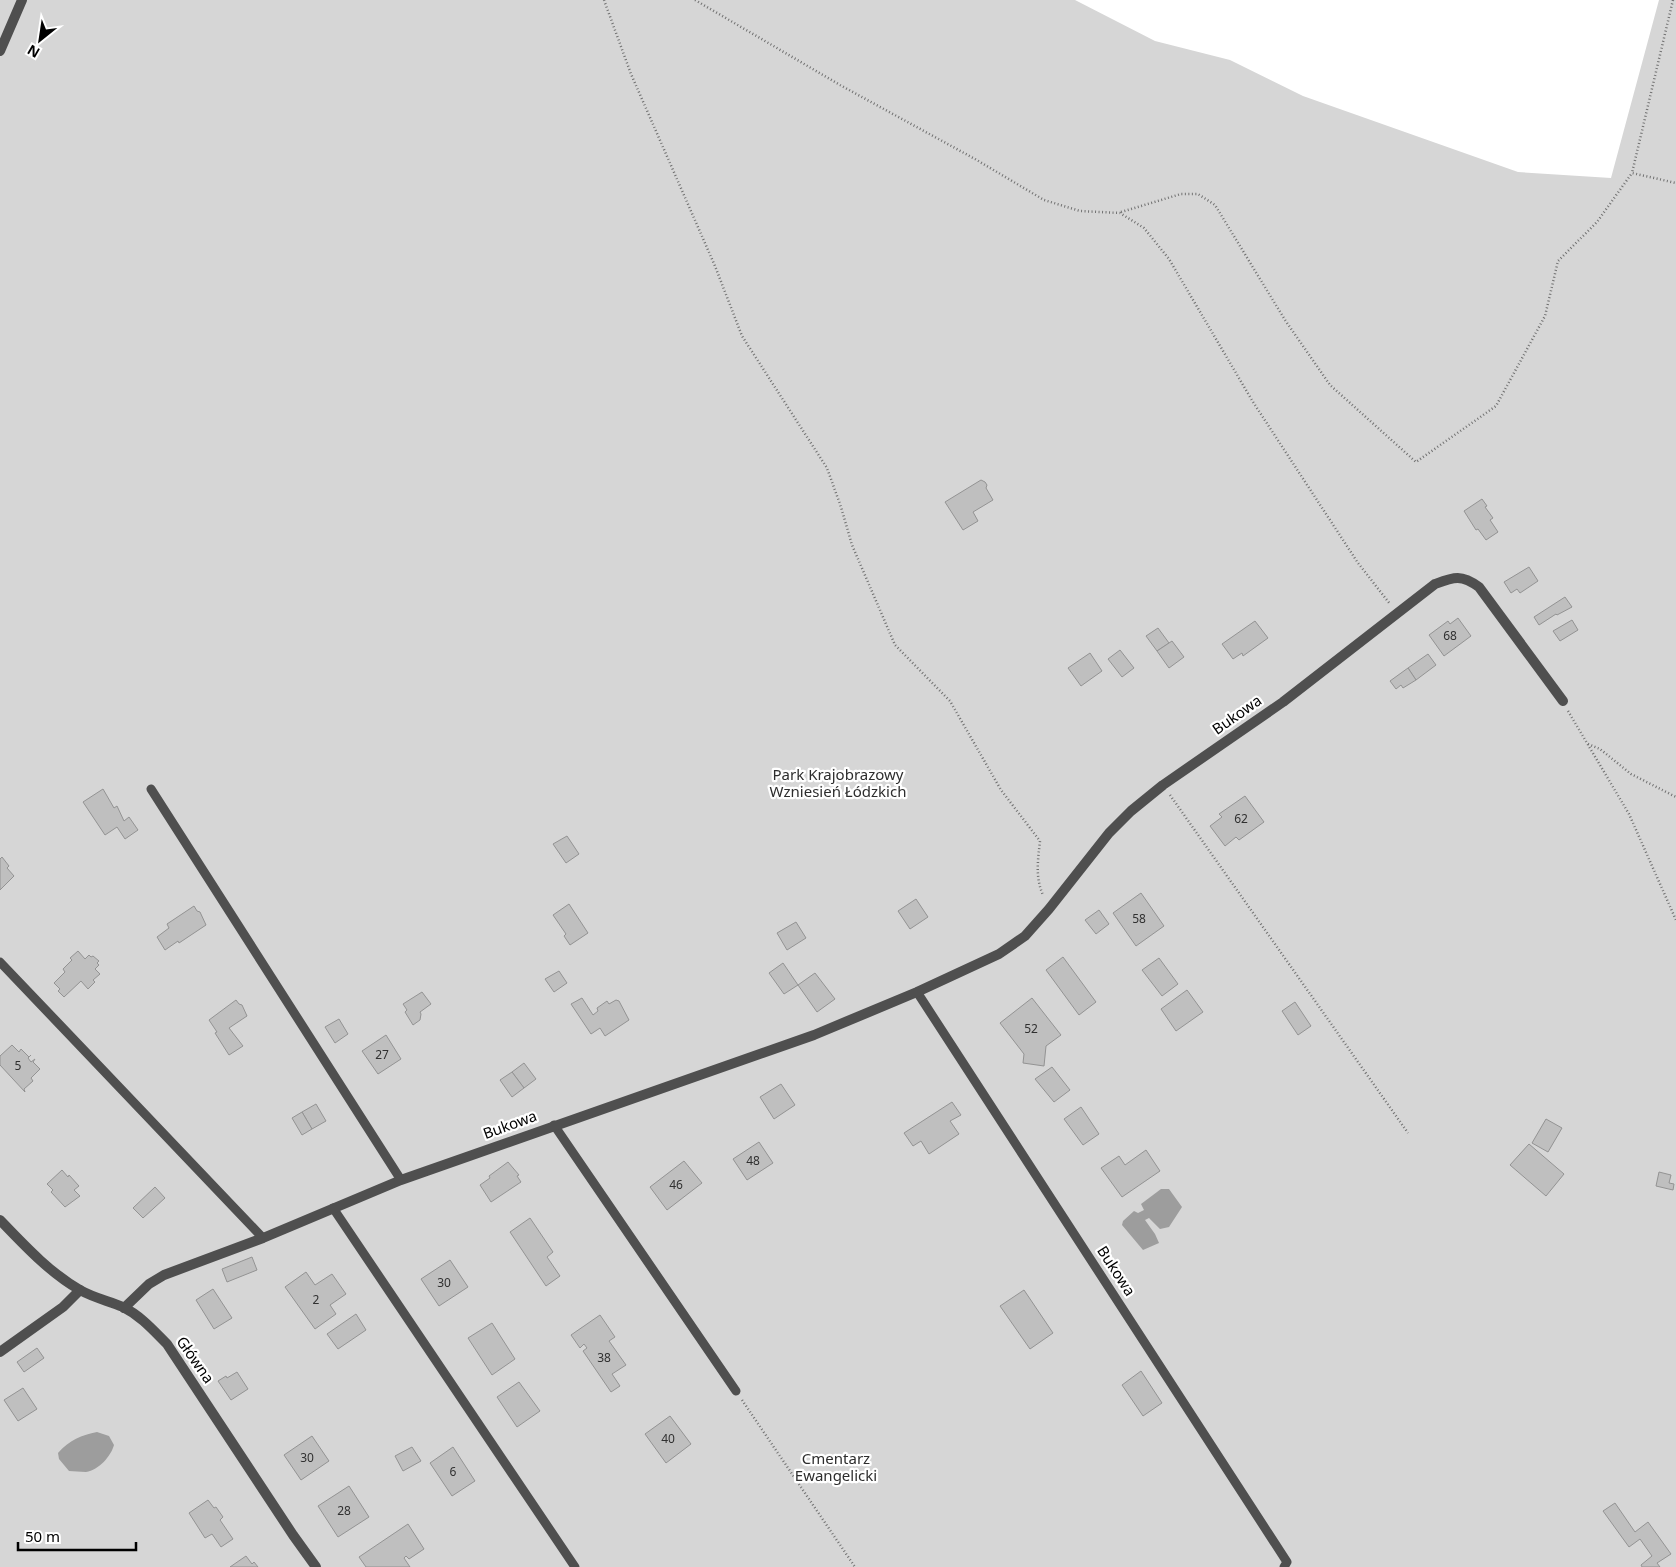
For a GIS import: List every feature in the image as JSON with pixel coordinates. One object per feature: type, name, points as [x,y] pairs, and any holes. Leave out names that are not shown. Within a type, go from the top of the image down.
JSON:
[{"type":"street","points":[[0,52],[22,0]]},
{"type":"street","name":"Bukowa","points":[[124,1308],[149,1284],[164,1275],[263,1238],[401,1180],[814,1035],[917,992],[999,954],[1025,936],[1049,909],[1109,833],[1131,811],[1163,785],[1283,702],[1435,584],[1452,578],[1467,578],[1479,587],[1563,701]]},
{"type":"street","name":"Główna","points":[[0,1220],[32,1253],[80,1290],[124,1308],[144,1321],[166,1344],[293,1536],[316,1567]]},
{"type":"street","points":[[0,1352],[62,1307],[80,1290]]},
{"type":"lane","points":[[151,788],[401,1180]]},
{"type":"lane","points":[[0,962],[263,1238]]},
{"type":"lane","name":"Bukowa","points":[[917,992],[1287,1562],[1284,1567]]},
{"type":"lane","points":[[554,1125],[736,1391]]},
{"type":"lane","points":[[333,1208],[574,1567]]},
{"type":"path","points":[[604,0],[631,74],[715,266],[742,336],[827,468],[852,545],[895,645],[950,701],[1001,790],[1040,841],[1037,868],[1039,887],[1049,909]]},
{"type":"path","points":[[695,0],[840,85],[1044,200],[1080,211],[1120,212],[1181,194],[1198,194],[1215,205],[1285,320],[1330,384],[1416,462],[1496,406],[1544,316],[1558,261],[1597,222],[1632,173],[1673,0]]},
{"type":"path","points":[[1632,173],[1676,183]]},
{"type":"path","points":[[1120,212],[1144,228],[1170,259],[1253,402],[1358,564],[1397,613]]},
{"type":"path","points":[[1563,701],[1629,814],[1676,920]]},
{"type":"path","points":[[1587,743],[1600,749],[1631,774],[1676,796]]},
{"type":"path","points":[[1163,785],[1408,1133]]},
{"type":"path","points":[[736,1391],[855,1567]]},
{"type":"green space","name":"Park Krajobrazowy Wzniesień Łódzkich","points":[[0,0],[1075,0],[1155,41],[1230,60],[1303,96],[1518,172],[1611,178],[1659,0],[1676,0],[1676,1567],[0,1567]]},
{"type":"shaded area","points":[[1161,1189],[1169,1189],[1182,1207],[1169,1227],[1160,1229],[1149,1218],[1145,1220],[1159,1243],[1143,1250],[1122,1225],[1123,1221],[1134,1211],[1138,1213],[1144,1210],[1141,1204]]},
{"type":"shaded area","points":[[97,1432],[109,1436],[114,1445],[107,1458],[91,1471],[69,1471],[59,1459],[58,1453],[76,1439]]},
{"type":"building","points":[[981,480],[987,485],[986,488],[993,500],[973,512],[978,521],[963,530],[945,502]]},
{"type":"building","points":[[1482,499],[1493,518],[1490,520],[1498,532],[1486,540],[1478,529],[1476,530],[1464,511]]},
{"type":"building","points":[[1529,567],[1538,581],[1520,593],[1517,589],[1511,593],[1504,582]]},
{"type":"building","points":[[1565,597],[1572,607],[1556,614],[1539,625],[1534,617]]},
{"type":"building","points":[[1458,618],[1471,636],[1444,656],[1429,635],[1448,621],[1450,624]]},
{"type":"building","points":[[1572,620],[1578,630],[1560,641],[1553,631]]},
{"type":"building","points":[[1255,621],[1268,638],[1243,656],[1242,653],[1233,659],[1222,644]]},
{"type":"building","points":[[1158,628],[1169,643],[1157,651],[1146,636]]},
{"type":"building","points":[[1172,641],[1184,657],[1169,668],[1157,651]]},
{"type":"building","points":[[1120,650],[1134,668],[1122,677],[1108,659]]},
{"type":"building","points":[[1090,653],[1102,671],[1081,686],[1068,668]]},
{"type":"building","points":[[1428,654],[1436,665],[1416,680],[1408,668]]},
{"type":"building","points":[[1408,668],[1416,680],[1403,688],[1401,685],[1396,689],[1390,681]]},
{"type":"building","points":[[103,789],[114,808],[117,806],[124,821],[129,817],[138,830],[125,839],[117,827],[105,835],[83,802]]},
{"type":"building","points":[[1245,796],[1264,822],[1239,840],[1236,837],[1225,846],[1210,826],[1222,817],[1219,814]]},
{"type":"building","points":[[567,836],[579,854],[566,863],[553,844]]},
{"type":"building","points":[[2,857],[9,866],[7,868],[14,876],[0,890],[0,859]]},
{"type":"building","points":[[1141,893],[1164,926],[1136,946],[1113,913]]},
{"type":"building","points":[[916,899],[928,917],[910,929],[898,911]]},
{"type":"building","points":[[569,904],[588,933],[570,945],[564,936],[566,934],[553,915]]},
{"type":"building","points":[[194,906],[200,912],[206,925],[165,950],[157,937],[169,928],[167,924]]},
{"type":"building","points":[[1099,910],[1109,924],[1096,934],[1085,920]]},
{"type":"building","points":[[796,922],[806,938],[787,950],[777,933]]},
{"type":"building","points":[[78,951],[85,959],[89,955],[99,961],[97,963],[99,965],[95,969],[100,974],[93,980],[95,982],[88,989],[81,981],[64,997],[54,983],[65,972],[63,969],[72,960],[70,958]]},
{"type":"building","points":[[1063,957],[1096,1002],[1079,1015],[1046,970]]},
{"type":"building","points":[[1159,958],[1178,984],[1162,996],[1142,970]]},
{"type":"building","points":[[783,963],[798,985],[784,994],[769,973]]},
{"type":"building","points":[[559,971],[567,983],[554,992],[545,979]]},
{"type":"building","points":[[815,973],[835,999],[817,1012],[798,985]]},
{"type":"building","points":[[1187,990],[1203,1012],[1176,1031],[1161,1009]]},
{"type":"building","points":[[422,992],[431,1004],[420,1012],[420,1020],[413,1025],[405,1012],[407,1010],[403,1004]]},
{"type":"building","points":[[582,998],[593,1015],[598,1011],[597,1008],[607,1001],[609,1004],[616,1000],[619,1001],[629,1020],[605,1036],[600,1028],[591,1034],[571,1004]]},
{"type":"building","points":[[1032,998],[1061,1035],[1046,1046],[1044,1066],[1023,1063],[1024,1054],[1000,1023]]},
{"type":"building","points":[[236,1000],[242,1005],[247,1016],[229,1028],[243,1046],[229,1055],[209,1020]]},
{"type":"building","points":[[1295,1002],[1311,1026],[1298,1035],[1282,1011]]},
{"type":"building","points":[[339,1019],[348,1034],[335,1043],[325,1027]]},
{"type":"building","points":[[386,1035],[401,1059],[378,1074],[362,1051]]},
{"type":"building","points":[[12,1045],[19,1052],[21,1049],[31,1062],[35,1059],[33,1062],[40,1069],[31,1078],[33,1081],[24,1089],[25,1092],[0,1065],[0,1056]]},
{"type":"building","points":[[524,1063],[536,1079],[524,1088],[512,1072]]},
{"type":"building","points":[[1052,1067],[1070,1090],[1054,1102],[1035,1079]]},
{"type":"building","points":[[512,1072],[524,1088],[512,1097],[500,1080]]},
{"type":"building","points":[[781,1084],[795,1105],[774,1119],[760,1097]]},
{"type":"building","points":[[952,1102],[961,1115],[950,1121],[959,1134],[929,1154],[921,1141],[913,1146],[904,1133]]},
{"type":"building","points":[[316,1104],[326,1121],[312,1129],[302,1112]]},
{"type":"building","points":[[1081,1107],[1099,1134],[1083,1145],[1064,1119]]},
{"type":"building","points":[[302,1112],[312,1129],[302,1135],[292,1118]]},
{"type":"building","points":[[1546,1119],[1562,1128],[1548,1152],[1532,1143]]},
{"type":"building","points":[[759,1142],[773,1163],[747,1180],[733,1159]]},
{"type":"building","points":[[1529,1144],[1564,1174],[1546,1196],[1510,1165]]},
{"type":"building","points":[[1146,1150],[1160,1171],[1122,1197],[1101,1168],[1119,1156],[1125,1165]]},
{"type":"building","points":[[684,1161],[702,1183],[667,1210],[650,1187]]},
{"type":"building","points":[[508,1162],[519,1175],[517,1176],[521,1182],[491,1202],[480,1185]]},
{"type":"building","points":[[62,1170],[79,1186],[74,1190],[80,1196],[65,1207],[51,1192],[53,1190],[47,1184]]},
{"type":"building","points":[[1659,1172],[1671,1175],[1669,1183],[1674,1184],[1673,1190],[1656,1186]]},
{"type":"building","points":[[155,1187],[165,1198],[143,1218],[133,1208]]},
{"type":"building","points":[[530,1218],[553,1252],[547,1257],[560,1276],[546,1286],[510,1232]]},
{"type":"building","points":[[252,1257],[257,1270],[227,1282],[222,1269]]},
{"type":"building","points":[[450,1260],[468,1287],[439,1306],[421,1279]]},
{"type":"building","points":[[306,1272],[315,1285],[332,1274],[346,1294],[330,1305],[336,1314],[315,1329],[285,1287]]},
{"type":"building","points":[[213,1289],[232,1318],[214,1329],[196,1300]]},
{"type":"building","points":[[1024,1290],[1053,1333],[1030,1349],[1000,1306]]},
{"type":"building","points":[[356,1314],[366,1330],[338,1349],[327,1334]]},
{"type":"building","points":[[600,1315],[615,1337],[609,1341],[626,1365],[612,1374],[620,1386],[611,1392],[583,1351],[587,1348],[584,1344],[580,1348],[571,1335]]},
{"type":"building","points":[[492,1323],[515,1359],[492,1375],[468,1338]]},
{"type":"building","points":[[37,1348],[44,1358],[24,1372],[17,1362]]},
{"type":"building","points":[[1141,1371],[1162,1403],[1143,1416],[1122,1385]]},
{"type":"building","points":[[237,1372],[248,1389],[231,1400],[218,1381]]},
{"type":"building","points":[[519,1382],[540,1411],[517,1427],[497,1397]]},
{"type":"building","points":[[23,1388],[37,1409],[18,1421],[4,1400]]},
{"type":"building","points":[[670,1416],[691,1444],[666,1463],[645,1434]]},
{"type":"building","points":[[312,1436],[329,1461],[301,1480],[284,1455]]},
{"type":"building","points":[[412,1447],[421,1461],[403,1471],[395,1456]]},
{"type":"building","points":[[453,1447],[475,1481],[452,1496],[430,1463]]},
{"type":"building","points":[[349,1486],[369,1517],[338,1537],[318,1506]]},
{"type":"building","points":[[208,1500],[223,1517],[220,1520],[233,1539],[221,1547],[212,1534],[205,1538],[189,1513]]},
{"type":"building","points":[[1615,1503],[1635,1532],[1648,1522],[1671,1554],[1657,1563],[1660,1567],[1642,1567],[1641,1565],[1652,1556],[1640,1539],[1629,1547],[1603,1511]]},
{"type":"building","points":[[408,1524],[424,1549],[409,1559],[406,1556],[404,1558],[410,1567],[366,1567],[359,1557]]},
{"type":"building","points":[[246,1556],[252,1564],[254,1562],[258,1567],[230,1567]]},
{"type":"park label","name":"Cmentarz Ewangelicki","points":[[836,1468]]}]
